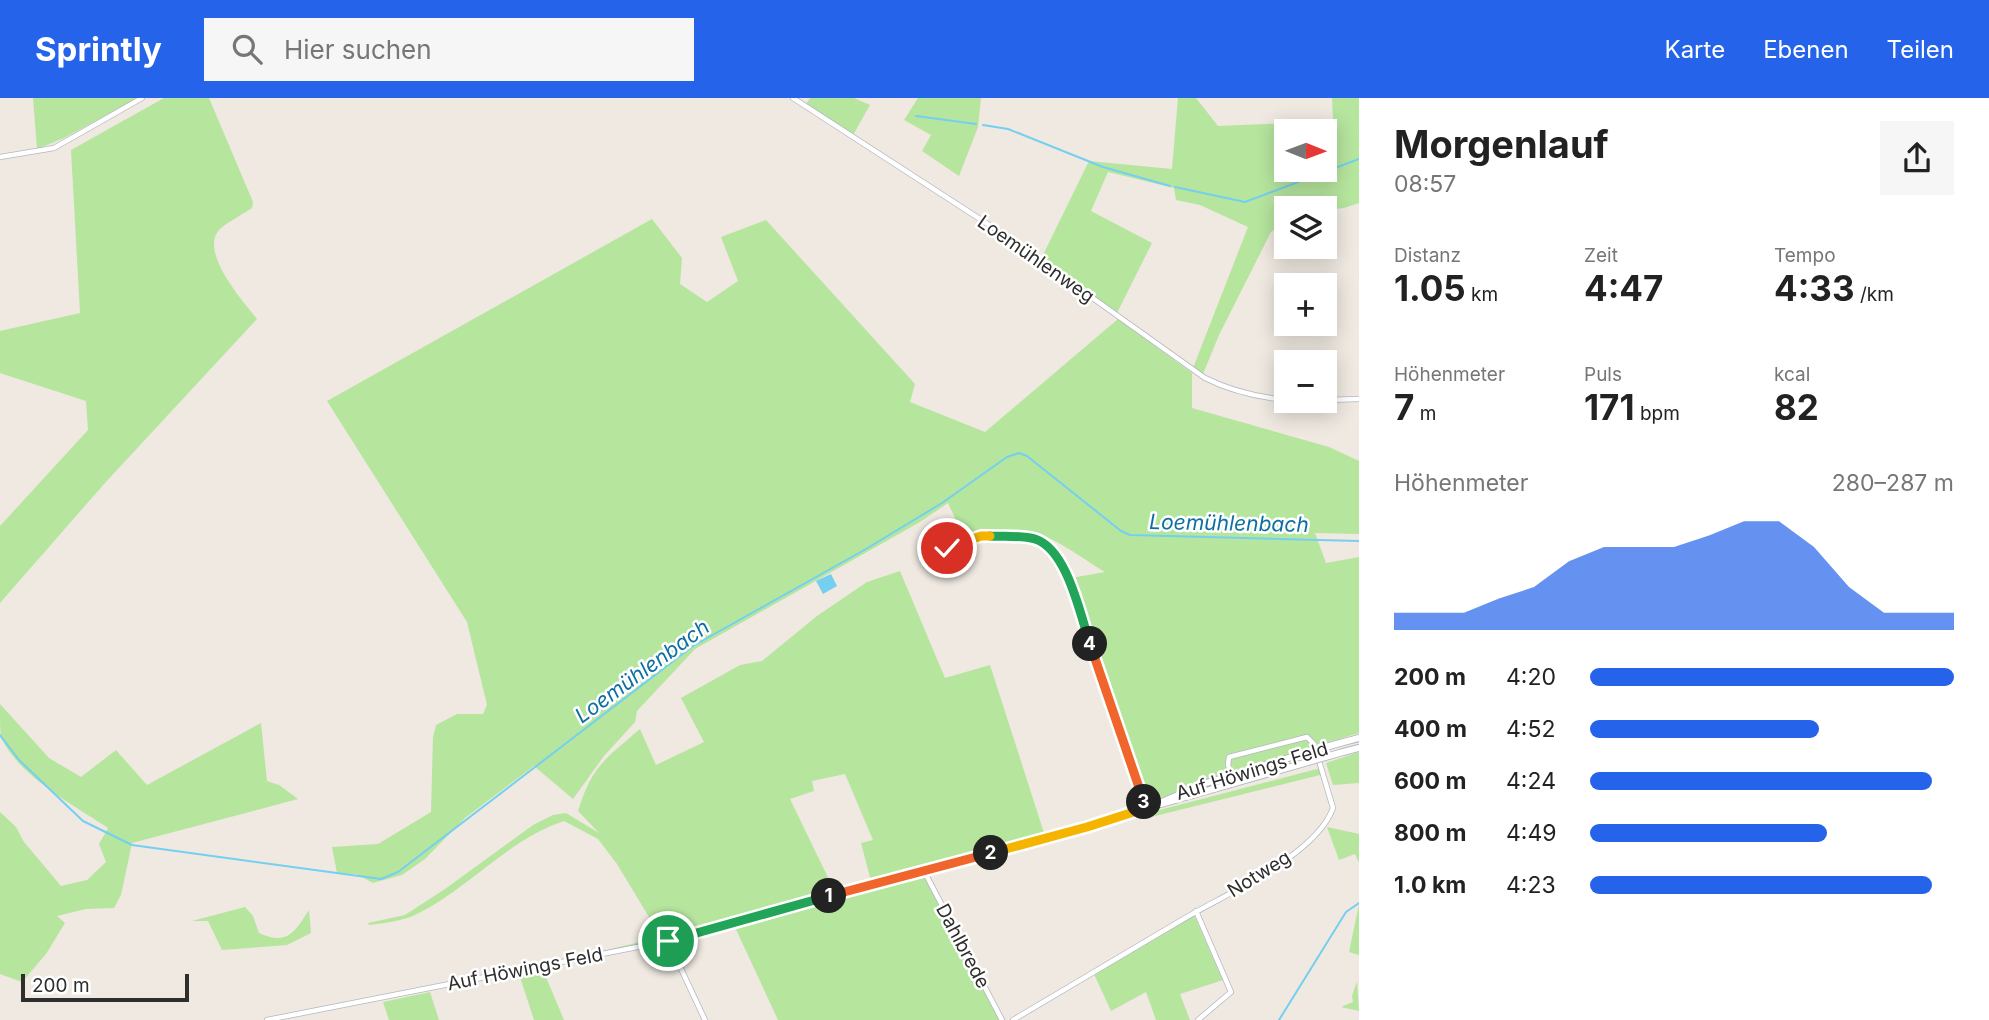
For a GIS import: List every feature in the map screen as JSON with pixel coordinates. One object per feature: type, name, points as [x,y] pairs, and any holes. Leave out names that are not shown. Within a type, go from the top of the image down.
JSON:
[{"type":"main road","name":"Auf Höwings Feld","points":[[1146,808],[1233,774],[1359,738]]},
{"type":"main road","name":"Auf Höwings Feld","points":[[1146,808],[1359,748]]},
{"type":"street","points":[[0,158],[54,149],[142,98]]},
{"type":"street","name":"Loemühlenweg","points":[[793,98],[1000,232],[1205,378],[1247,395],[1274,398]]},
{"type":"street","points":[[1337,401],[1359,399]]},
{"type":"street","points":[[947,548],[981,536],[1032,538],[1045,543],[1054,551],[1066,572],[1146,808]]},
{"type":"street","name":"Notweg","points":[[1013,1020],[1289,857],[1325,825],[1333,808],[1314,744],[1307,737],[1229,757],[1228,762],[1233,774]]},
{"type":"street","points":[[1233,774],[1235,783]]},
{"type":"street","name":"Auf Höwings Feld","points":[[267,1020],[668,941],[1087,827],[1146,808]]},
{"type":"street","name":"Dahlbrede","points":[[925,871],[1002,1020]]},
{"type":"street","points":[[1196,911],[1231,992],[1198,1020]]},
{"type":"street","points":[[668,941],[705,1020]]},
{"type":"green space","points":[[33,98],[138,98],[64,138],[37,149]]},
{"type":"green space","points":[[164,98],[209,98],[253,202],[252,208],[220,229],[215,238],[215,250],[225,276],[257,319],[104,484],[0,603],[0,526],[88,430],[86,401],[0,373],[0,331],[80,313],[71,150]]},
{"type":"green space","points":[[810,98],[854,98],[870,105],[853,135],[806,104]]},
{"type":"green space","points":[[918,98],[981,98],[978,127],[959,176],[922,151],[931,135],[904,120]]},
{"type":"green space","points":[[1178,98],[1196,98],[1218,126],[1274,124],[1274,182],[1337,182],[1337,119],[1333,119],[1332,98],[1359,98],[1359,203],[1337,209],[1337,196],[1274,196],[1274,230],[1219,335],[1203,374],[1193,368],[1248,227],[1200,205],[1176,200],[1174,188],[1108,172],[1091,211],[1152,243],[1117,313],[1041,259],[1089,161],[1172,169]]},
{"type":"green space","points":[[652,219],[682,258],[680,284],[707,302],[738,281],[721,237],[766,220],[915,384],[910,402],[985,432],[1118,319],[1192,373],[1192,408],[1329,447],[1359,461],[1359,534],[1315,533],[1326,563],[1359,557],[1359,733],[1219,775],[1150,802],[1071,578],[1105,572],[1058,543],[1028,531],[1004,530],[963,535],[948,503],[920,522],[695,649],[637,711],[635,722],[604,756],[573,799],[534,766],[465,818],[425,859],[402,875],[373,883],[356,874],[337,873],[332,847],[378,844],[431,812],[433,737],[436,725],[457,714],[483,714],[487,705],[467,622],[327,401]]},
{"type":"green space","points":[[900,571],[945,678],[990,665],[1046,839],[925,871],[1001,1020],[778,1020],[733,923],[732,927],[604,956],[602,951],[661,937],[617,864],[598,839],[564,821],[525,839],[454,891],[417,914],[369,925],[368,923],[405,915],[533,825],[553,815],[566,813],[599,833],[578,811],[589,783],[609,756],[640,729],[656,765],[704,742],[681,698],[740,665],[762,661],[817,616],[867,582]],"holes":[[[845,774],[873,840],[861,843],[872,885],[836,894],[790,799],[814,791],[812,781]]]},
{"type":"green space","points":[[0,704],[49,758],[81,777],[116,750],[147,785],[261,723],[267,781],[279,785],[298,799],[132,843],[121,895],[114,908],[86,909],[57,916],[65,923],[46,954],[22,982],[0,974],[0,812],[16,827],[24,842],[61,886],[87,880],[106,862],[99,844],[108,828],[48,789],[20,764],[1,737]]},
{"type":"green space","points":[[1359,752],[1359,783],[1333,785],[1326,763]]},
{"type":"green space","points":[[1321,768],[1320,775],[1143,819],[1148,813]]},
{"type":"green space","points":[[1327,827],[1359,834],[1359,863],[1355,854],[1339,860]]},
{"type":"green space","points":[[1359,904],[1359,955],[1349,952]]},
{"type":"green space","points":[[245,907],[253,916],[259,933],[277,938],[289,935],[309,910],[311,933],[287,945],[222,950],[208,921],[192,921]]},
{"type":"green space","points":[[1194,915],[1223,980],[1180,994],[1190,1020],[1156,1020],[1146,992],[1111,1011],[1094,974]]},
{"type":"green space","points":[[543,969],[564,1020],[534,1020],[519,974]]},
{"type":"green space","points":[[1357,981],[1359,1011],[1341,1007],[1353,1002],[1352,996]]},
{"type":"green space","points":[[430,992],[439,1020],[389,1020],[383,1002]]},
{"type":"water","points":[[831,574],[837,586],[823,594],[816,581]]},
{"type":"waterway","points":[[916,116],[976,124]]},
{"type":"waterway","points":[[983,125],[1008,129],[1103,167],[1170,186]]},
{"type":"waterway","points":[[1175,187],[1245,202],[1359,159]]},
{"type":"waterway","name":"Loemühlenbach","points":[[0,735],[19,760],[83,821],[132,845],[381,879],[398,872],[693,646],[866,549],[942,503],[1007,457],[1019,453],[1027,456],[1121,531],[1130,535],[1359,541]]},
{"type":"waterway","points":[[1279,1020],[1346,912],[1359,903]]},
{"type":"route","points":[[668,941],[1087,827],[1146,808],[1066,572],[1054,551],[1045,543],[1032,538],[981,536],[947,548]]}]
